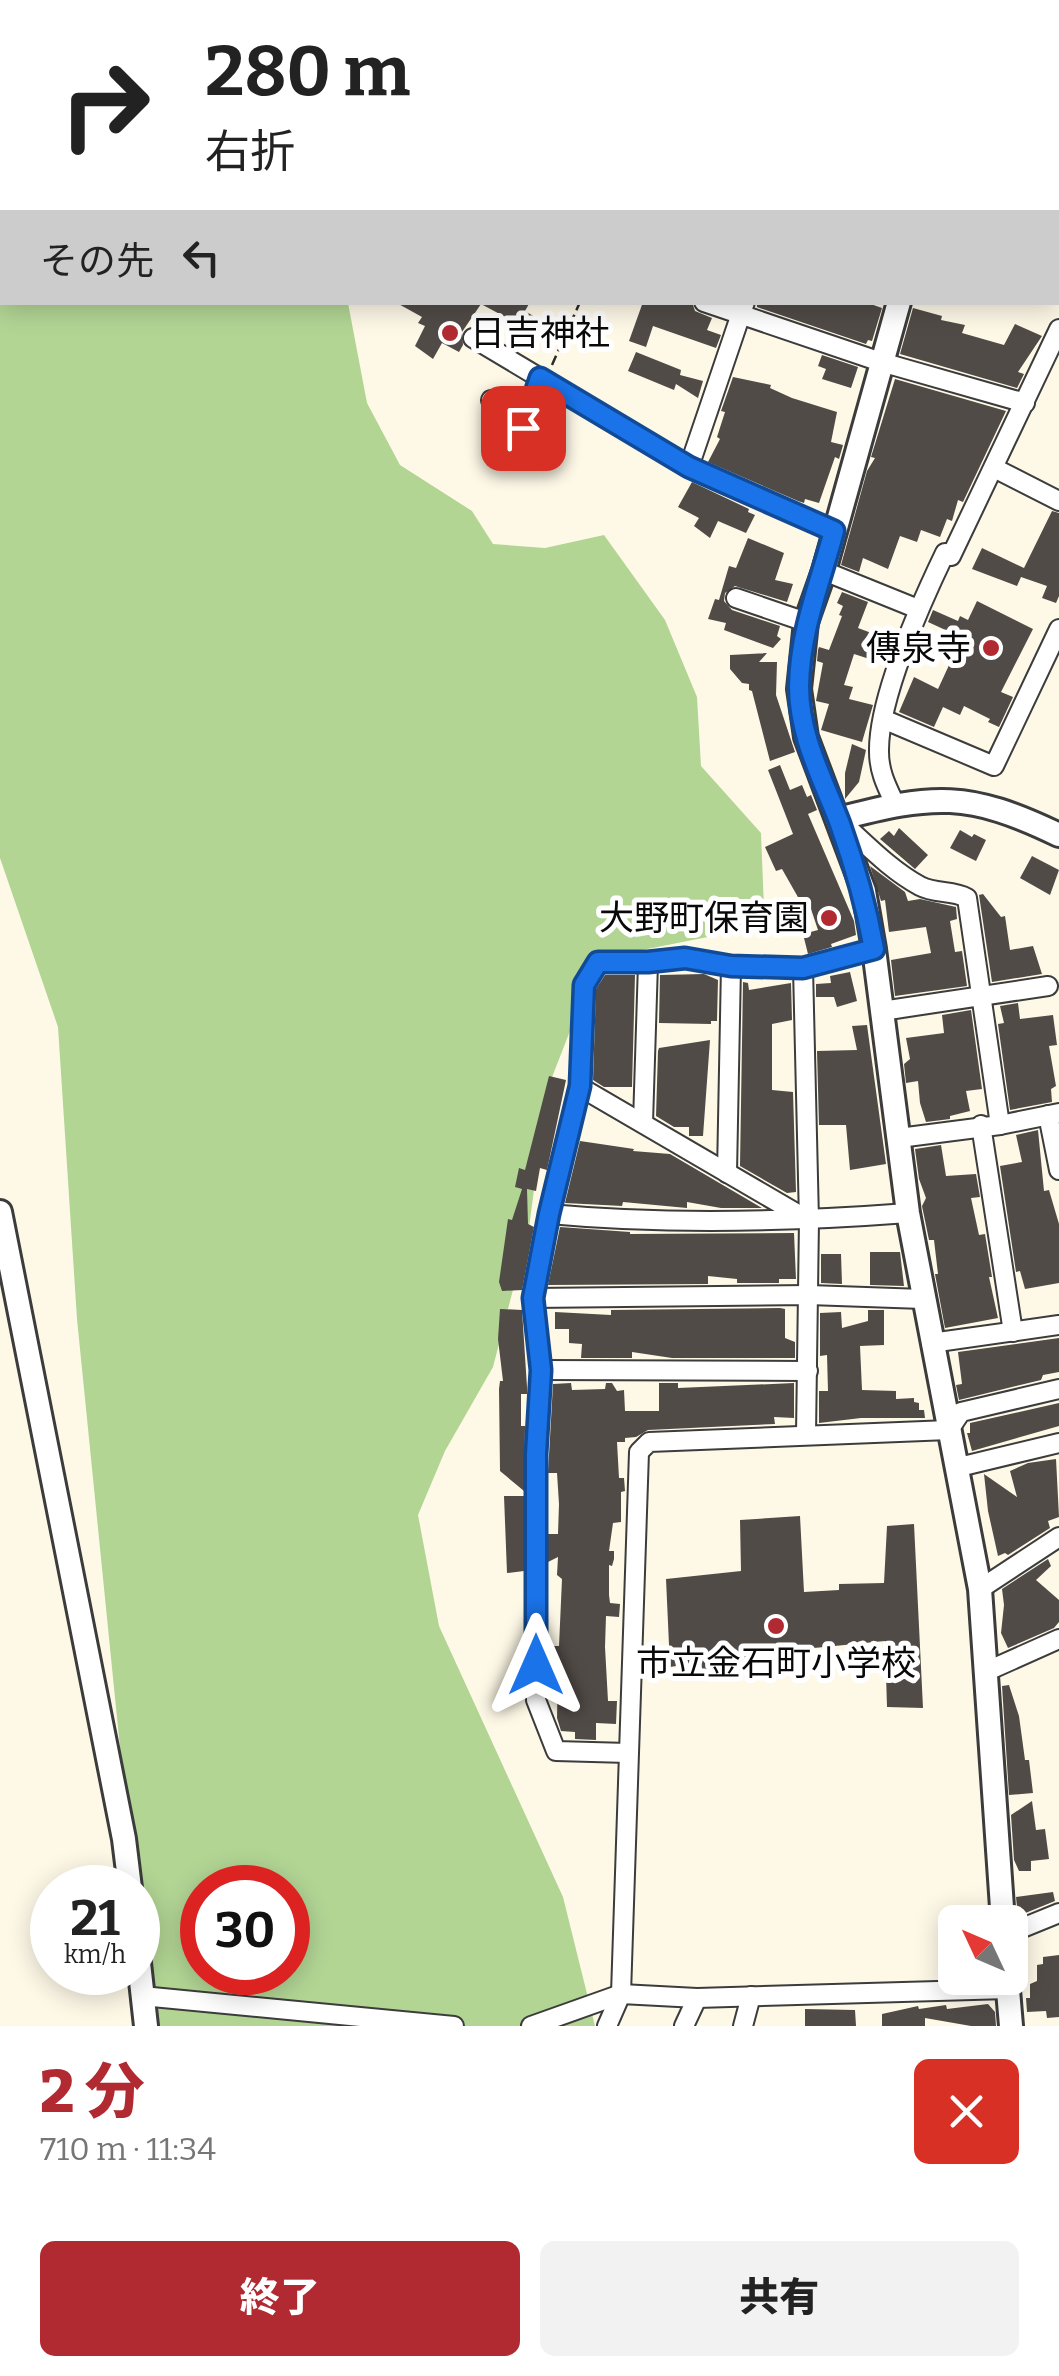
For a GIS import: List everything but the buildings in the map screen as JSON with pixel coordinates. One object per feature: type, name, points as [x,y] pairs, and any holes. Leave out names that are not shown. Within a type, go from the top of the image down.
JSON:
[{"type":"street","points":[[898,305],[824,572],[806,622],[799,689],[801,714],[822,785],[864,891],[874,949],[908,1212],[980,1589],[1003,1905]]},
{"type":"street","points":[[689,467],[743,309],[881,362],[1025,403]]},
{"type":"street","points":[[894,804],[880,772],[883,719],[918,608],[945,553],[951,556],[1059,328]]},
{"type":"street","points":[[472,338],[544,377],[689,467],[834,531]]},
{"type":"street","points":[[490,400],[523,432],[544,377]]},
{"type":"street","points":[[994,468],[1059,501]]},
{"type":"street","points":[[824,572],[918,608]]},
{"type":"street","points":[[736,598],[806,622]]},
{"type":"street","points":[[883,719],[994,766],[1059,629]]},
{"type":"street","points":[[838,820],[894,804],[927,800],[982,803],[1059,834]]},
{"type":"street","points":[[838,820],[904,876],[934,892],[962,894],[966,898],[980,996],[1012,1332]]},
{"type":"street","points":[[628,1753],[556,1752],[536,1700],[536,1454],[541,1370],[533,1298],[580,1086],[584,985],[598,962],[685,958],[731,966],[803,968],[874,949]]},
{"type":"street","points":[[643,1123],[648,962]]},
{"type":"street","points":[[727,1173],[731,966]]},
{"type":"street","points":[[803,968],[809,1295],[806,1435]]},
{"type":"street","points":[[882,1011],[1048,986]]},
{"type":"street","points":[[580,1086],[808,1220]]},
{"type":"street","points":[[899,1138],[1054,1114],[1059,1170]]},
{"type":"street","points":[[0,1212],[127,1865]]},
{"type":"street","points":[[549,1214],[617,1220],[808,1220],[908,1212]]},
{"type":"street","points":[[533,1298],[809,1295],[923,1299]]},
{"type":"street","points":[[931,1343],[1059,1325]]},
{"type":"street","points":[[541,1370],[808,1370]]},
{"type":"street","points":[[949,1430],[961,1412],[1059,1389]]},
{"type":"street","points":[[608,2026],[621,1994],[639,1452],[649,1442],[949,1430]]},
{"type":"street","points":[[958,1467],[1059,1443]]},
{"type":"street","points":[[980,1589],[1059,1537]]},
{"type":"street","points":[[986,1672],[1059,1639]]},
{"type":"street","points":[[1028,1925],[1059,1912]]},
{"type":"street","points":[[532,2026],[621,1994],[696,1998],[938,1987]]},
{"type":"street","points":[[1009,1995],[1011,2026]]},
{"type":"street","points":[[146,2026],[142,1996],[454,2026]]},
{"type":"street","points":[[743,2026],[751,1996]]},
{"type":"street","points":[[684,2026],[696,1998]]},
{"type":"path","points":[[544,377],[579,305]]},
{"type":"green space","points":[[0,305],[348,305],[367,403],[400,465],[472,511],[493,544],[545,548],[604,535],[665,620],[697,697],[701,766],[761,833],[764,909],[728,933],[607,957],[586,990],[547,1090],[529,1228],[493,1367],[445,1451],[418,1515],[439,1626],[563,1897],[595,2026],[146,2026],[144,1995],[160,1995],[160,1865],[132,1865],[77,1319],[58,1027],[0,858]]},
{"type":"place","name":"日吉神社","points":[[450,333]]},
{"type":"place","name":"傳泉寺","points":[[991,648]]},
{"type":"place","name":"大野町保育園","points":[[829,918]]},
{"type":"place","name":"市立金石町小学校","points":[[776,1626]]},
{"type":"route","points":[[523,428],[540,378],[689,467],[834,531],[806,622],[799,689],[801,714],[822,785],[864,891],[874,949],[803,968],[731,966],[685,958],[598,962],[584,985],[580,1086],[533,1298],[541,1370],[536,1454],[536,1665]]}]
